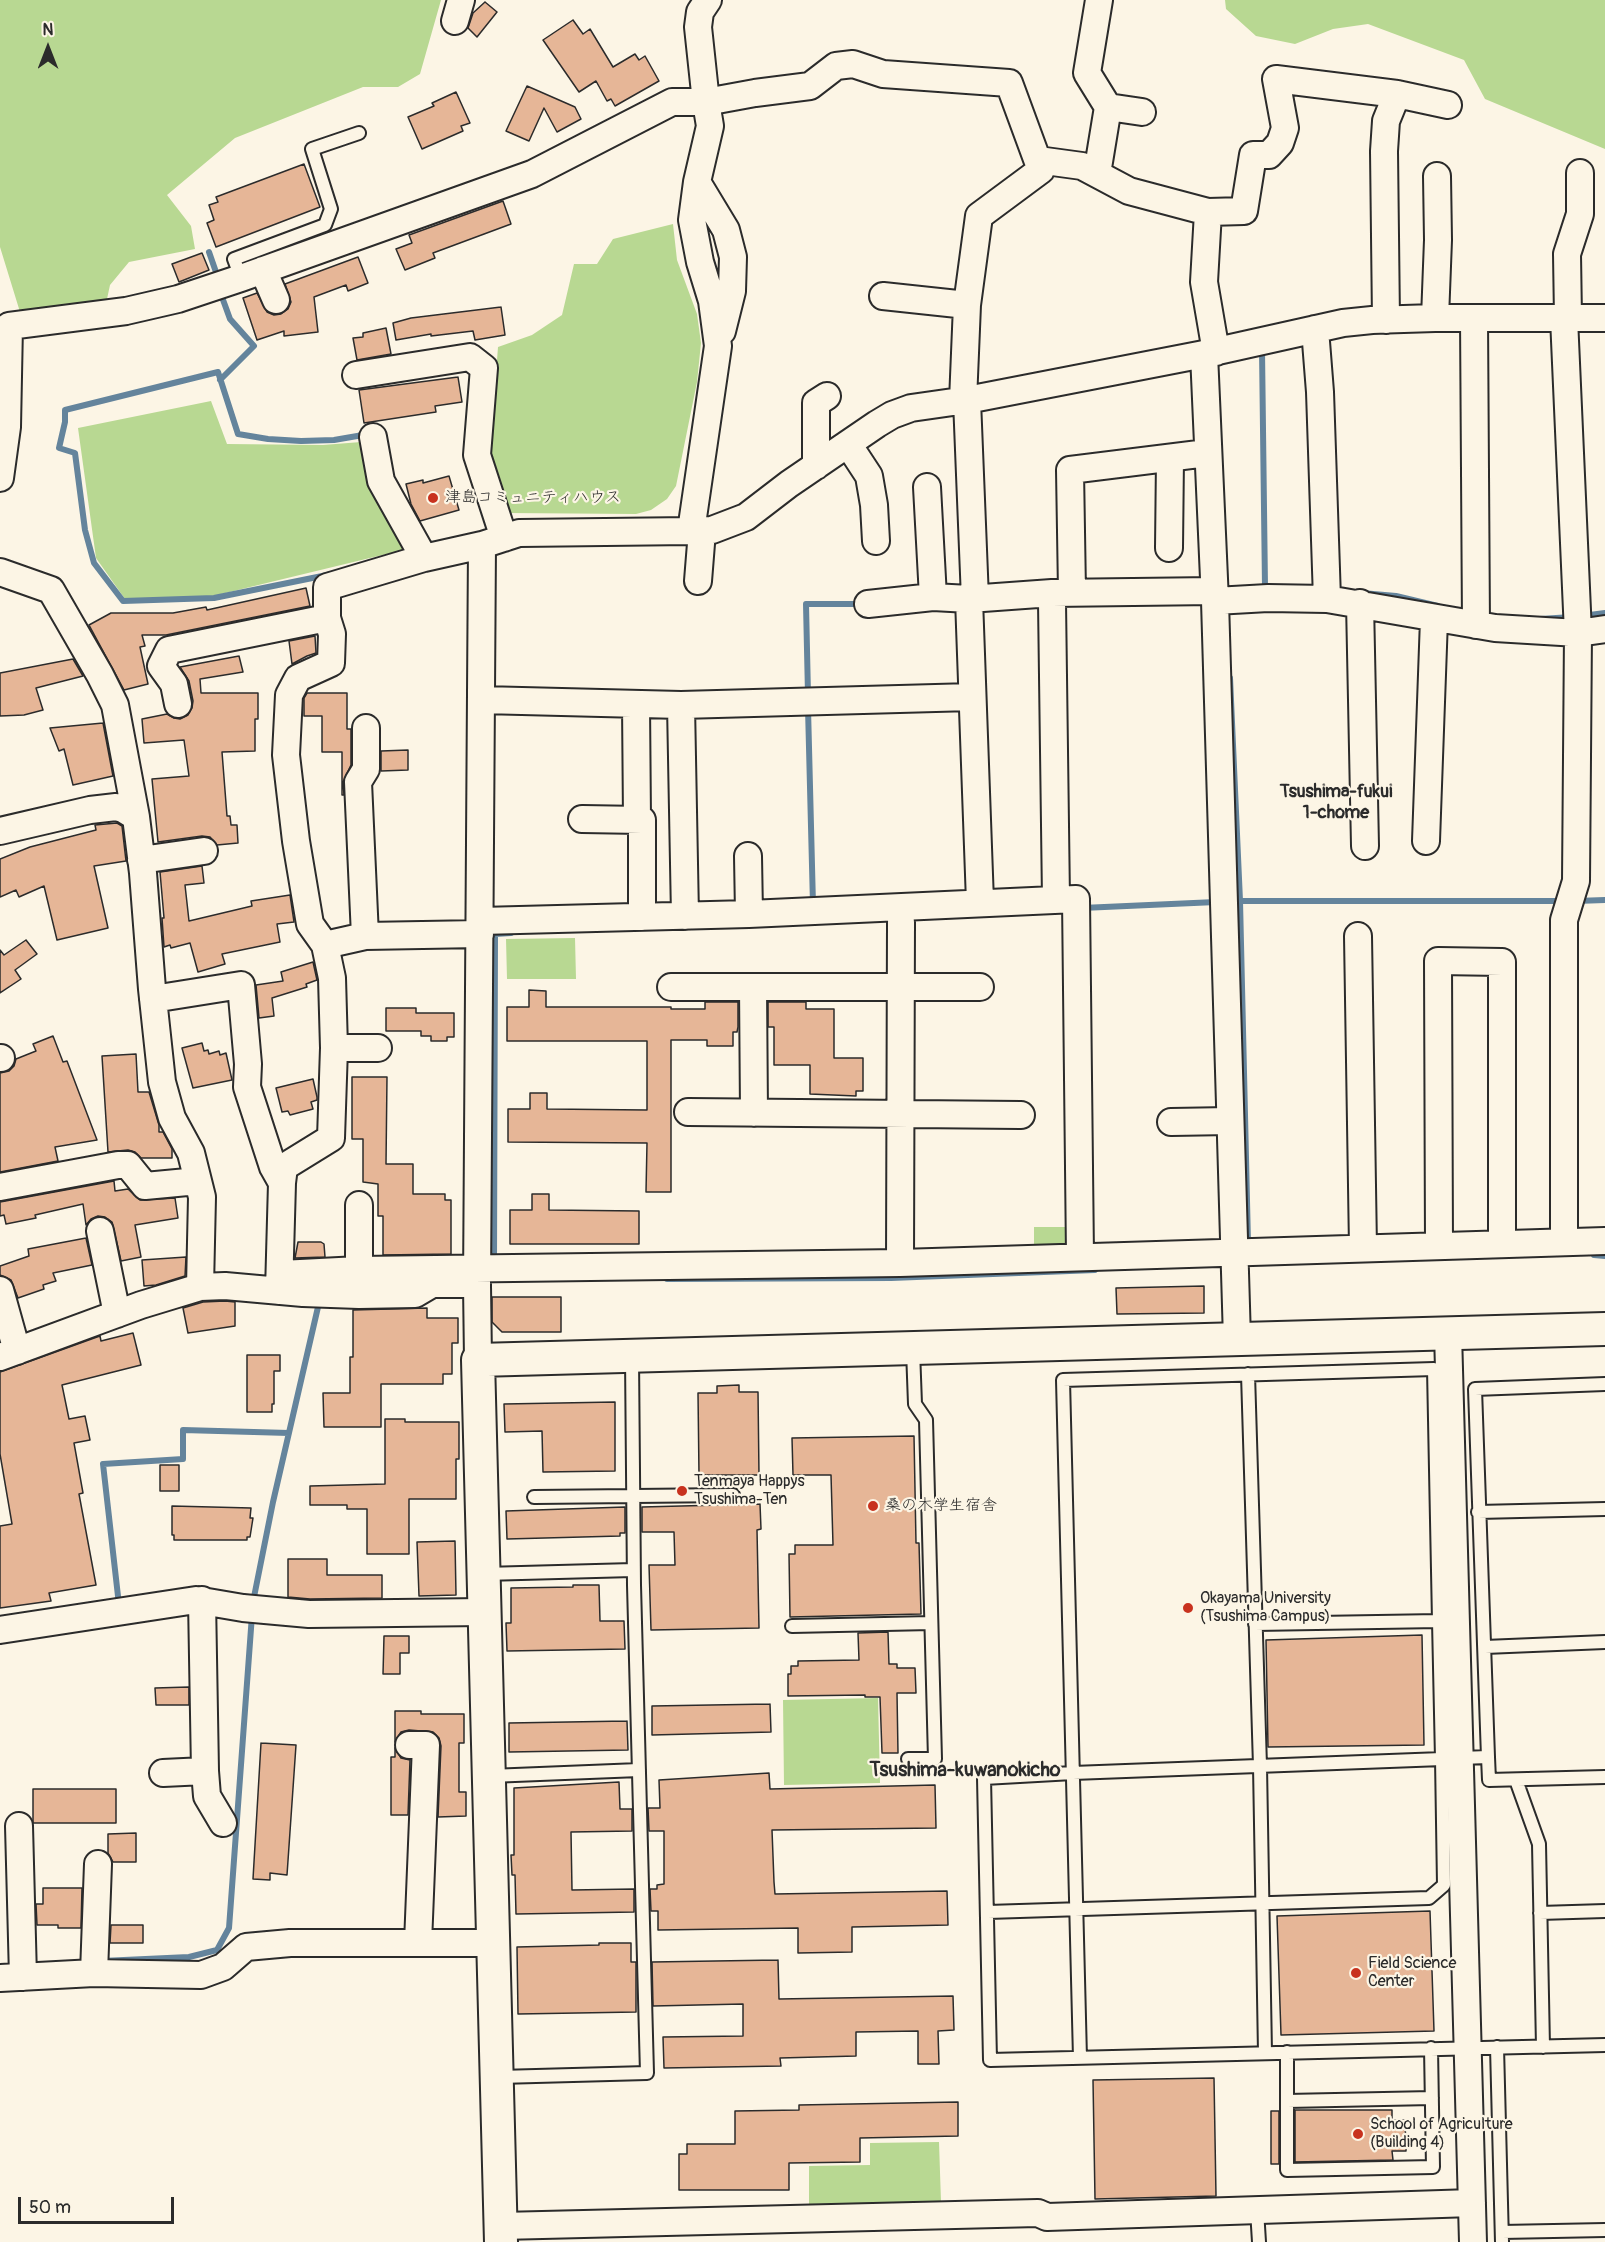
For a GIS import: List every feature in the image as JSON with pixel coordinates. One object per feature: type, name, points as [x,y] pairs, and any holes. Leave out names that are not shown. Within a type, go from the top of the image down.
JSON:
[{"type":"street","points":[[698,581],[697,531],[718,346],[712,301],[700,262],[692,219],[697,182],[710,126],[698,27],[700,12],[708,0]]},
{"type":"street","points":[[1097,174],[1108,107],[1087,73],[1099,0]]},
{"type":"street","points":[[0,478],[9,326],[126,311],[178,298],[252,274],[532,174],[672,102],[706,102],[810,86],[836,66],[853,64],[883,74],[1009,83],[1041,170],[979,216],[967,305],[965,400],[972,697],[980,902]]},
{"type":"street","points":[[1038,160],[1082,166],[1129,191],[1208,212],[1245,211],[1253,155],[1269,155],[1280,143],[1285,128],[1276,79],[1397,94],[1448,105]]},
{"type":"street","points":[[1386,320],[1384,151],[1386,121],[1397,94]]},
{"type":"street","points":[[1108,107],[1142,112]]},
{"type":"street","points":[[1564,1242],[1564,920],[1576,880],[1578,621],[1565,323],[1567,254],[1565,225],[1580,214],[1580,173]]},
{"type":"street","points":[[1435,318],[1438,240],[1437,176]]},
{"type":"street","points":[[1208,212],[1204,282],[1210,353],[1207,453],[1221,598],[1230,1121],[1237,1339]]},
{"type":"street","points":[[252,274],[276,300]]},
{"type":"street","points":[[883,296],[967,305]]},
{"type":"street","points":[[280,1283],[284,1167],[331,1138],[334,1048],[332,978],[325,945],[310,924],[296,841],[286,755],[291,687],[298,678],[331,663],[332,633],[327,618],[327,587],[519,533],[712,530],[746,518],[848,444],[892,415],[911,408],[965,400],[1316,334],[1343,323],[1435,318],[1474,324],[1565,323],[1605,318]]},
{"type":"street","points":[[1474,324],[1476,618]]},
{"type":"street","points":[[1316,334],[1327,592]]},
{"type":"street","points":[[356,375],[470,357],[484,368],[477,455],[493,541],[482,700],[480,928],[486,1272],[478,1360],[501,2234],[1038,2213],[1047,2217],[1472,2203]]},
{"type":"street","points":[[816,466],[816,403],[827,396]]},
{"type":"street","points":[[373,437],[381,482],[424,558]]},
{"type":"street","points":[[848,444],[869,476],[874,505],[876,541]]},
{"type":"street","points":[[1080,1256],[1062,597],[1070,470],[1207,453]]},
{"type":"street","points":[[1169,548],[1170,458]]},
{"type":"street","points":[[927,487],[933,597]]},
{"type":"street","points":[[0,572],[51,590],[115,705],[136,817],[162,1082],[172,1118],[191,1153],[202,1197],[200,1287]]},
{"type":"street","points":[[868,604],[933,597],[970,602],[1062,597],[1268,598],[1327,592],[1360,603],[1434,619],[1476,618],[1495,628],[1578,621],[1605,629]]},
{"type":"street","points":[[1360,603],[1365,846]]},
{"type":"street","points":[[178,704],[174,684],[161,666],[169,650],[327,618]]},
{"type":"street","points":[[1426,841],[1434,619]]},
{"type":"street","points":[[482,700],[681,705],[972,697]]},
{"type":"street","points":[[636,704],[637,820]]},
{"type":"street","points":[[681,705],[685,916]]},
{"type":"street","points":[[365,936],[358,782],[366,769],[366,728]]},
{"type":"street","points":[[0,831],[90,810],[116,807],[136,817]]},
{"type":"street","points":[[582,819],[642,820],[642,917]]},
{"type":"street","points":[[141,860],[204,851]]},
{"type":"street","points":[[748,856],[749,914]]},
{"type":"street","points":[[325,945],[365,936],[642,917],[980,902],[1069,905]]},
{"type":"street","points":[[900,1263],[901,922]]},
{"type":"street","points":[[1358,936],[1363,1248]]},
{"type":"street","points":[[1439,1246],[1438,961],[1502,962],[1502,1244]]},
{"type":"street","points":[[153,999],[241,985],[248,1087],[273,1167],[282,1183]]},
{"type":"street","points":[[671,987],[980,987]]},
{"type":"street","points":[[753,987],[754,1113]]},
{"type":"street","points":[[334,1048],[378,1048]]},
{"type":"street","points":[[688,1112],[1021,1115]]},
{"type":"street","points":[[1171,1122],[1230,1121]]},
{"type":"street","points":[[0,1187],[118,1165],[128,1165],[145,1186],[198,1181]]},
{"type":"street","points":[[359,1205],[359,1295]]},
{"type":"street","points":[[100,1232],[117,1314]]},
{"type":"street","points":[[0,1290],[8,1354],[117,1314],[200,1287],[280,1283],[359,1270],[486,1272],[900,1263],[1080,1256],[1235,1262],[1363,1248],[1605,1240]]},
{"type":"street","points":[[280,1283],[359,1295],[415,1294],[432,1284],[486,1272]]},
{"type":"street","points":[[478,1360],[1605,1329]]},
{"type":"street","points":[[1448,1333],[1451,1759],[1467,2047],[1473,2242]]},
{"type":"street","points":[[0,1630],[202,1600],[252,1609],[309,1614],[484,1612]]},
{"type":"street","points":[[202,1600],[207,1796],[223,1823]]},
{"type":"street","points":[[410,1745],[426,1745],[414,1830],[418,1943]]},
{"type":"street","points":[[163,1773],[205,1771]]},
{"type":"street","points":[[19,1826],[11,1977],[94,1973],[201,1975],[223,1967],[246,1947],[290,1943],[493,1943]]},
{"type":"street","points":[[94,1973],[98,1864]]},
{"type":"lane","points":[[252,274],[234,259],[325,225],[331,209],[312,149],[359,133]]},
{"type":"lane","points":[[908,1759],[935,1759],[926,1420],[915,1404],[913,1349]]},
{"type":"lane","points":[[497,2077],[647,2073],[633,1570],[632,1356]]},
{"type":"lane","points":[[987,1912],[1077,1910],[1429,1898],[1444,1885],[1451,1759],[1439,1621],[1434,1369],[1063,1380],[1077,1910],[1080,2058]]},
{"type":"lane","points":[[1248,1374],[1260,1766],[1265,2053]]},
{"type":"lane","points":[[1605,1384],[1475,1389],[1489,1780],[1605,1777]]},
{"type":"lane","points":[[534,1497],[733,1495]]},
{"type":"lane","points":[[1478,1512],[1605,1509]]},
{"type":"lane","points":[[483,1574],[633,1570]]},
{"type":"lane","points":[[1255,1624],[1439,1621]]},
{"type":"lane","points":[[792,1626],[931,1623]]},
{"type":"lane","points":[[1485,1647],[1605,1642]]},
{"type":"lane","points":[[1488,1757],[984,1778],[990,2060],[1605,2045]]},
{"type":"lane","points":[[488,1776],[639,1770]]},
{"type":"lane","points":[[1516,1780],[1539,1844],[1543,2047]]},
{"type":"lane","points":[[1540,1913],[1605,1911]]},
{"type":"lane","points":[[1497,2047],[1502,2237],[1605,2229]]},
{"type":"lane","points":[[1287,2052],[1287,2170],[1432,2167],[1431,2048]]},
{"type":"lane","points":[[1287,2101],[1432,2098]]},
{"type":"lane","points":[[1257,2210],[1258,2242]]},
{"type":"green space","points":[[0,0],[441,0],[420,74],[398,87],[363,87],[235,138],[167,195],[191,226],[195,249],[129,262],[110,285],[107,299],[20,312],[0,247]]},
{"type":"green space","points":[[1225,0],[1605,0],[1605,149],[1485,99],[1464,60],[1368,24],[1333,29],[1295,44],[1256,36],[1226,9]]},
{"type":"green space","points":[[673,224],[677,260],[697,314],[701,343],[697,382],[676,486],[667,499],[651,510],[636,514],[505,513],[490,453],[498,347],[532,335],[562,315],[574,264],[597,264],[613,239]]},
{"type":"green space","points":[[211,401],[227,444],[323,445],[361,442],[405,544],[403,550],[213,596],[125,599],[96,558],[78,428]]},
{"type":"green space","points":[[575,938],[576,979],[507,979],[506,939]]},
{"type":"green space","points":[[1034,1227],[1076,1227],[1076,1244],[1034,1252]]},
{"type":"green space","points":[[878,1698],[880,1783],[784,1785],[783,1700]]},
{"type":"green space","points":[[939,2142],[941,2202],[809,2204],[809,2166],[870,2165],[870,2143]]},
{"type":"building","points":[[485,2],[497,12],[477,37],[468,28],[473,13]]},
{"type":"building","points":[[573,20],[583,34],[590,29],[613,67],[635,54],[639,60],[645,56],[659,81],[615,106],[611,99],[607,101],[596,81],[579,92],[543,40]]},
{"type":"building","points":[[527,86],[575,107],[581,119],[557,132],[544,108],[529,141],[506,131]]},
{"type":"building","points":[[456,92],[470,123],[461,126],[463,131],[422,149],[408,117],[434,106],[432,103]]},
{"type":"building","points":[[304,164],[320,207],[216,247],[207,223],[214,220],[209,205],[218,202],[216,197]]},
{"type":"building","points":[[503,201],[511,224],[433,253],[435,258],[405,270],[396,249],[412,243],[409,235]]},
{"type":"building","points":[[202,253],[209,270],[179,282],[172,264]]},
{"type":"building","points":[[358,257],[368,283],[348,291],[346,285],[314,297],[318,332],[284,336],[284,331],[257,340],[243,298],[257,293],[267,312],[274,315],[281,314],[288,309],[291,302],[285,284]]},
{"type":"building","points":[[501,307],[505,335],[475,340],[473,331],[431,336],[431,334],[396,340],[393,323],[411,318]]},
{"type":"building","points":[[386,328],[391,354],[357,360],[353,338],[363,337],[363,333]]},
{"type":"building","points":[[458,377],[462,402],[435,406],[436,412],[364,423],[359,390]]},
{"type":"building","name":"津島コミュニティハウス","points":[[449,476],[459,510],[420,521],[411,504],[406,484],[423,480],[423,483]]},
{"type":"building","points":[[306,588],[310,606],[166,635],[142,635],[145,646],[140,647],[148,684],[124,690],[89,625],[111,613],[173,613],[206,607],[207,610]]},
{"type":"building","points":[[315,636],[316,653],[292,664],[289,641]]},
{"type":"building","points":[[239,656],[243,672],[200,679],[201,693],[258,693],[255,751],[222,752],[227,816],[230,816],[231,825],[237,825],[238,843],[217,845],[210,837],[202,836],[158,842],[152,779],[189,776],[184,740],[144,743],[142,719],[167,714],[180,719],[188,715],[193,701],[189,681],[180,667]]},
{"type":"building","points":[[73,659],[83,676],[36,688],[43,710],[24,715],[0,716],[0,673]]},
{"type":"building","points":[[307,693],[347,693],[347,729],[351,729],[351,765],[343,782],[344,795],[342,795],[342,752],[322,752],[322,716],[304,716],[304,698]]},
{"type":"building","points":[[103,723],[113,776],[73,785],[64,749],[59,751],[50,728]]},
{"type":"building","points":[[408,750],[408,770],[381,771],[381,751]]},
{"type":"building","points":[[117,823],[122,826],[126,861],[94,866],[108,928],[57,940],[44,886],[19,897],[16,890],[0,897],[0,859],[30,847],[96,830],[95,825]]},
{"type":"building","points":[[202,866],[204,883],[185,885],[189,921],[252,906],[251,901],[290,895],[294,922],[277,924],[280,942],[222,954],[225,964],[198,972],[190,943],[171,948],[170,945],[164,947],[160,872]]},
{"type":"building","points":[[26,940],[37,954],[15,970],[21,979],[0,993],[0,950],[4,955]]},
{"type":"building","points":[[313,962],[317,980],[306,984],[307,987],[272,998],[274,1016],[259,1018],[256,985],[283,981],[281,972]]},
{"type":"building","points":[[529,990],[546,991],[546,1007],[705,1009],[705,1002],[738,1002],[738,1027],[737,1032],[733,1032],[733,1046],[707,1046],[707,1040],[671,1040],[671,1192],[646,1192],[647,1143],[508,1142],[508,1109],[530,1109],[530,1093],[547,1093],[547,1109],[647,1110],[647,1041],[507,1041],[507,1007],[529,1007]]},
{"type":"building","points":[[768,1002],[806,1002],[806,1009],[834,1009],[834,1058],[863,1058],[863,1091],[856,1091],[856,1096],[810,1094],[810,1065],[774,1065],[774,1027],[768,1027]]},
{"type":"building","points":[[386,1008],[416,1008],[416,1013],[454,1013],[454,1037],[447,1037],[447,1041],[431,1041],[431,1036],[421,1036],[421,1031],[386,1031]]},
{"type":"building","points":[[53,1036],[63,1062],[67,1061],[97,1140],[55,1147],[58,1161],[0,1172],[0,1073],[9,1071],[16,1059],[36,1051],[33,1044]]},
{"type":"building","points":[[202,1043],[204,1051],[208,1050],[209,1054],[219,1051],[220,1055],[226,1053],[232,1080],[193,1088],[182,1048]]},
{"type":"building","points":[[136,1054],[138,1092],[149,1092],[159,1132],[163,1132],[172,1149],[172,1158],[141,1158],[135,1152],[128,1150],[108,1152],[102,1056]]},
{"type":"building","points":[[352,1077],[387,1077],[386,1164],[413,1164],[413,1194],[445,1194],[445,1200],[451,1200],[451,1254],[383,1255],[383,1216],[378,1216],[378,1184],[363,1182],[363,1139],[352,1139]]},
{"type":"building","points":[[313,1079],[317,1100],[311,1102],[313,1109],[290,1115],[288,1111],[282,1112],[276,1088]]},
{"type":"building","points":[[114,1181],[115,1191],[128,1189],[140,1200],[175,1198],[178,1218],[135,1225],[141,1257],[121,1261],[112,1222],[105,1217],[98,1216],[86,1225],[83,1204],[6,1224],[4,1215],[0,1216],[0,1202]]},
{"type":"building","points":[[532,1194],[549,1194],[549,1210],[639,1211],[639,1244],[510,1244],[510,1210],[532,1210]]},
{"type":"building","points":[[86,1238],[92,1265],[53,1273],[56,1281],[43,1285],[44,1289],[18,1298],[11,1280],[0,1275],[0,1266],[29,1256],[28,1249]]},
{"type":"building","points":[[298,1242],[321,1242],[324,1244],[325,1257],[295,1258]]},
{"type":"building","points":[[186,1257],[185,1276],[156,1285],[144,1286],[142,1260]]},
{"type":"building","points":[[1204,1286],[1204,1313],[1117,1314],[1116,1288]]},
{"type":"building","points":[[492,1297],[561,1297],[561,1332],[502,1332],[492,1322]]},
{"type":"building","points":[[203,1302],[235,1302],[235,1326],[188,1333],[183,1308]]},
{"type":"building","points":[[427,1308],[427,1318],[458,1318],[458,1343],[452,1343],[452,1374],[443,1374],[443,1384],[381,1384],[381,1427],[324,1427],[323,1393],[350,1393],[353,1310]]},
{"type":"building","points":[[133,1333],[141,1365],[62,1385],[69,1419],[85,1416],[90,1440],[74,1443],[83,1493],[79,1494],[96,1585],[49,1593],[51,1601],[0,1608],[0,1526],[12,1524],[0,1454],[0,1372],[100,1336],[101,1341]]},
{"type":"building","points":[[247,1355],[280,1355],[280,1371],[274,1371],[272,1412],[247,1412]]},
{"type":"building","points":[[739,1385],[739,1392],[758,1392],[759,1475],[699,1475],[698,1393],[717,1393],[717,1386]]},
{"type":"building","points":[[615,1402],[615,1471],[543,1472],[542,1431],[505,1432],[504,1404]]},
{"type":"building","points":[[385,1419],[405,1419],[405,1422],[459,1422],[456,1499],[409,1499],[409,1554],[367,1554],[367,1509],[347,1509],[347,1505],[310,1505],[310,1486],[385,1484]]},
{"type":"building","points":[[914,1436],[916,1543],[919,1543],[921,1614],[790,1617],[789,1554],[795,1554],[795,1545],[833,1545],[831,1475],[793,1475],[792,1438]]},
{"type":"building","points":[[160,1465],[179,1465],[179,1491],[160,1491]]},
{"type":"building","points":[[760,1504],[761,1529],[757,1530],[759,1628],[651,1630],[649,1565],[675,1565],[674,1532],[642,1532],[642,1507]]},
{"type":"building","points":[[172,1506],[251,1508],[250,1518],[253,1518],[250,1537],[247,1537],[247,1540],[174,1540]]},
{"type":"building","points":[[625,1507],[625,1533],[620,1533],[620,1536],[507,1539],[506,1511]]},
{"type":"building","points":[[455,1541],[456,1595],[419,1596],[417,1542]]},
{"type":"building","points":[[288,1559],[327,1559],[327,1575],[382,1575],[382,1598],[288,1597]]},
{"type":"building","points":[[573,1585],[599,1585],[600,1621],[624,1621],[625,1649],[507,1651],[506,1623],[511,1623],[511,1588],[573,1587]]},
{"type":"building","points":[[888,1632],[889,1664],[897,1664],[897,1668],[915,1668],[916,1693],[897,1693],[898,1753],[882,1753],[880,1697],[865,1697],[865,1695],[788,1696],[788,1674],[791,1674],[791,1666],[798,1666],[798,1661],[859,1660],[858,1633]]},
{"type":"building","points":[[1422,1635],[1424,1745],[1268,1747],[1266,1640]]},
{"type":"building","points":[[384,1636],[409,1636],[409,1653],[400,1653],[400,1674],[383,1674]]},
{"type":"building","points":[[189,1687],[189,1705],[156,1705],[155,1688]]},
{"type":"building","points":[[770,1704],[771,1732],[652,1735],[652,1706]]},
{"type":"building","points":[[395,1711],[421,1711],[421,1714],[464,1714],[464,1743],[459,1743],[459,1792],[466,1792],[466,1816],[438,1817],[441,1746],[439,1738],[433,1732],[409,1730],[401,1732],[395,1742]]},
{"type":"building","points":[[627,1721],[628,1750],[509,1752],[509,1723]]},
{"type":"building","points":[[261,1743],[296,1745],[287,1875],[270,1873],[270,1880],[253,1879]]},
{"type":"building","points":[[395,1748],[401,1758],[410,1760],[408,1815],[391,1815],[391,1757],[395,1757]]},
{"type":"building","points":[[769,1773],[770,1789],[935,1785],[936,1828],[772,1830],[775,1894],[947,1891],[948,1925],[852,1927],[852,1952],[798,1953],[798,1928],[658,1930],[658,1911],[651,1911],[650,1889],[657,1889],[657,1885],[664,1884],[664,1831],[649,1831],[648,1808],[660,1808],[659,1780]]},
{"type":"building","points":[[619,1782],[620,1809],[632,1809],[632,1831],[571,1832],[572,1890],[634,1889],[634,1912],[516,1914],[515,1875],[512,1875],[511,1855],[514,1855],[514,1788]]},
{"type":"building","points":[[33,1789],[116,1789],[116,1823],[33,1823]]},
{"type":"building","points":[[136,1833],[136,1862],[113,1862],[108,1853],[108,1834]]},
{"type":"building","points":[[43,1888],[82,1888],[81,1928],[37,1925],[36,1904],[43,1904]]},
{"type":"building","name":"Field Science Center","points":[[1430,1911],[1434,2031],[1281,2035],[1277,1916]]},
{"type":"building","points":[[111,1925],[143,1925],[143,1943],[110,1943]]},
{"type":"building","points":[[599,1943],[631,1943],[631,1962],[636,1962],[636,2012],[518,2014],[517,1947],[599,1945]]},
{"type":"building","points":[[778,1960],[779,1999],[953,1996],[954,2030],[938,2031],[939,2064],[918,2064],[918,2031],[856,2032],[856,2056],[780,2058],[781,2066],[664,2068],[663,2037],[743,2036],[743,2004],[653,2006],[652,1962]]},
{"type":"building","points":[[1214,2078],[1216,2196],[1095,2199],[1093,2080]]},
{"type":"building","points":[[958,2102],[958,2136],[860,2138],[860,2162],[789,2163],[789,2190],[679,2190],[679,2154],[687,2154],[687,2144],[735,2144],[735,2111],[799,2110],[799,2105]]},
{"type":"building","name":"School of Agriculture (Building 4)","points":[[1295,2110],[1392,2110],[1392,2120],[1405,2120],[1406,2151],[1392,2151],[1393,2160],[1295,2162]]},
{"type":"building","points":[[1271,2111],[1279,2111],[1279,2164],[1271,2164]]},
{"type":"waterway","points":[[209,252],[217,275]]},
{"type":"waterway","points":[[220,380],[254,346],[230,319],[222,297]]},
{"type":"waterway","points":[[1262,350],[1265,587]]},
{"type":"waterway","points":[[218,372],[238,434],[301,441],[334,440],[363,435],[375,486],[408,543],[407,551],[337,573],[214,598],[123,601],[94,563],[85,530],[75,453],[59,448],[65,422],[65,410],[218,372]]},
{"type":"waterway","points":[[1362,593],[1396,596],[1438,606]]},
{"type":"waterway","points":[[808,695],[806,604],[863,604]]},
{"type":"waterway","points":[[1582,616],[1605,613]]},
{"type":"waterway","points":[[1540,619],[1572,617]]},
{"type":"waterway","points":[[1230,678],[1240,901],[1248,1243]]},
{"type":"waterway","points":[[808,708],[813,905]]},
{"type":"waterway","points":[[1576,901],[1605,900]]},
{"type":"waterway","points":[[1237,901],[1562,901]]},
{"type":"waterway","points":[[1082,908],[1216,902]]},
{"type":"waterway","points":[[494,1261],[495,934],[511,933]]},
{"type":"waterway","points":[[1594,1255],[1605,1256]]},
{"type":"waterway","points":[[667,1279],[891,1278],[1095,1270]]},
{"type":"waterway","points":[[253,1602],[273,1502],[318,1307]]},
{"type":"waterway","points":[[119,1605],[103,1464],[183,1459],[183,1430],[289,1433]]},
{"type":"waterway","points":[[102,1961],[189,1957],[217,1950],[229,1928],[252,1615]]},
{"type":"place","name":"津島コミュニティハウス","points":[[433,498]]},
{"type":"place","name":"Tenmaya Happys Tsushima-Ten","points":[[682,1491]]},
{"type":"place","name":"桑の木学生宿舎","points":[[873,1506]]},
{"type":"place","name":"Okayama University (Tsushima Campus)","points":[[1188,1608]]},
{"type":"place","name":"Field Science Center","points":[[1356,1973]]},
{"type":"place","name":"School of Agriculture (Building 4)","points":[[1358,2134]]},
{"type":"district","name":"Tsushima-fukui 1-chome","points":[[1336,802]]},
{"type":"district","name":"Tsushima-kuwanokicho","points":[[965,1771]]}]
